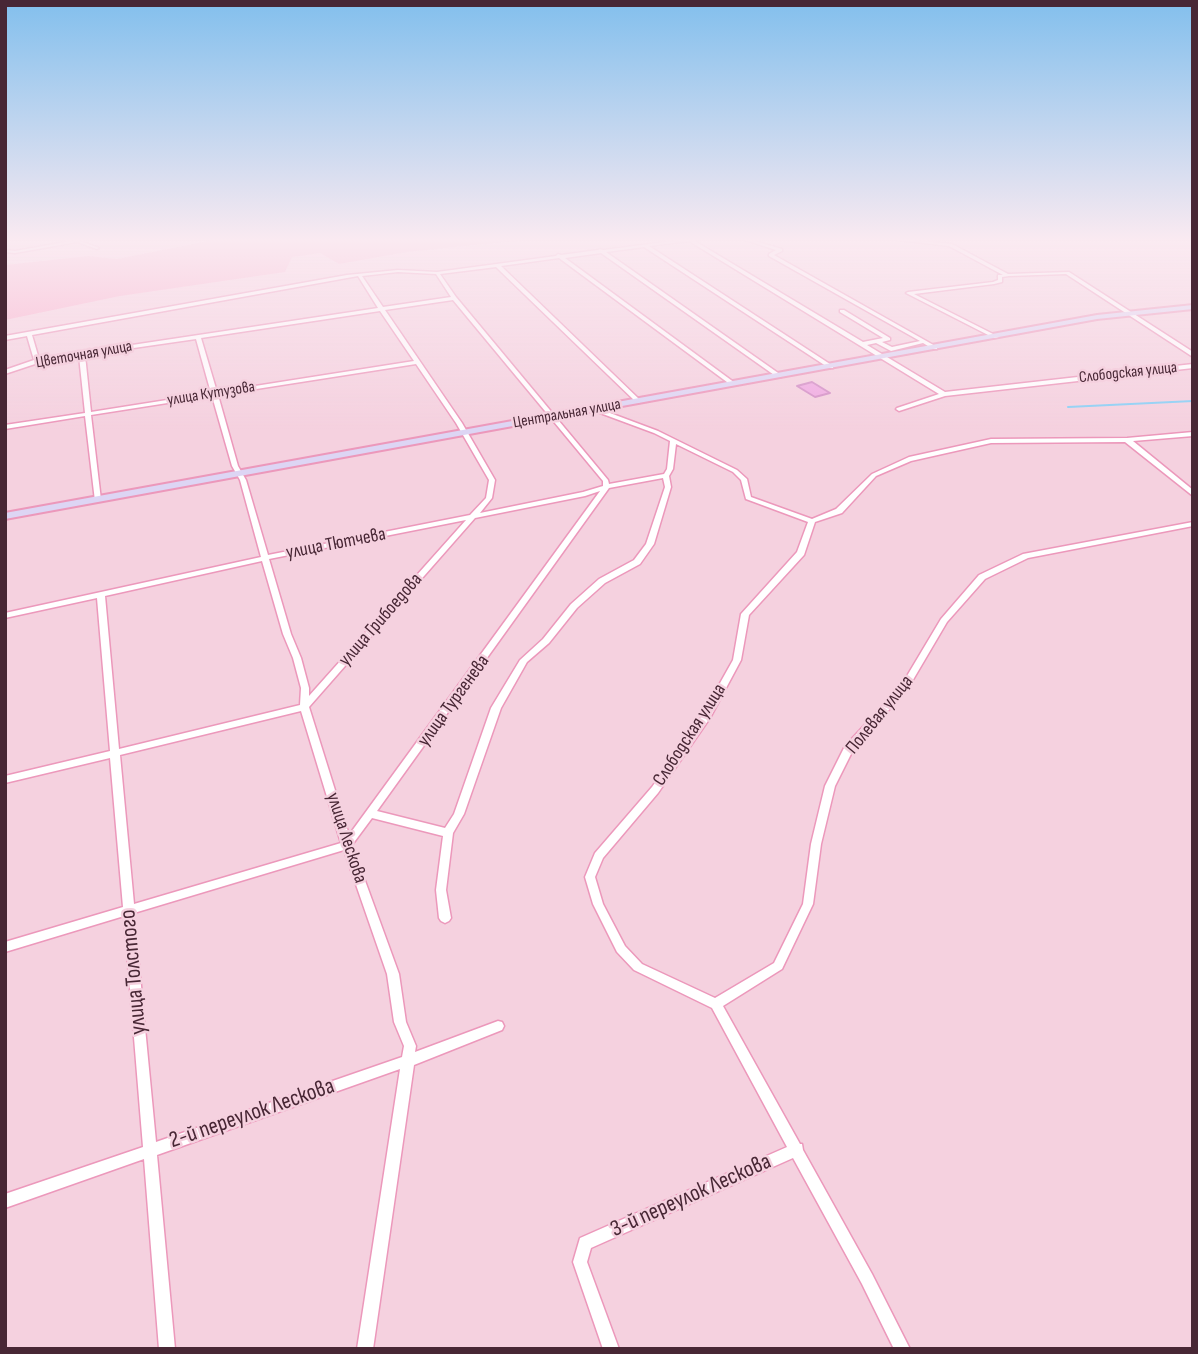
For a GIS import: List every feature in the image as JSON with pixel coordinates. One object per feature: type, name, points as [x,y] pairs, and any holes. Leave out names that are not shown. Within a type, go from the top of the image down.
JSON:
[{"type":"street","points":[[5,338],[193,303]]},
{"type":"street","name":"улица Грибоедова","points":[[304,707],[489,498],[492,486],[418,362],[377,303]]},
{"type":"street","name":"Цветочная улица","points":[[5,372],[37,361],[423,303]]},
{"type":"street","points":[[458,303],[606,481],[606,488]]},
{"type":"street","points":[[537,303],[638,401]]},
{"type":"street","points":[[623,303],[733,384]]},
{"type":"street","points":[[676,303],[779,376]]},
{"type":"street","points":[[733,303],[831,367]]},
{"type":"street","points":[[794,303],[944,394]]},
{"type":"street","points":[[856,303],[935,348]]},
{"type":"street","points":[[928,303],[996,337]]},
{"type":"street","points":[[1116,303],[1193,355]]},
{"type":"street","name":"Центральная улица","points":[[5,516],[1130,312],[1190,308]]},
{"type":"street","points":[[842,312],[888,339],[862,344]]},
{"type":"street","points":[[29,333],[37,361]]},
{"type":"street","name":"улица Лескова","points":[[198,336],[235,466],[240,473],[305,688],[304,707],[347,845],[393,974],[400,1023],[410,1046],[365,1349]]},
{"type":"street","points":[[876,341],[891,349],[920,343]]},
{"type":"street","points":[[82,354],[97,500]]},
{"type":"street","name":"улица Кутузова","points":[[5,427],[418,362]]},
{"type":"street","name":"Слободская улица","points":[[899,410],[944,394],[1193,366]]},
{"type":"street","points":[[594,409],[673,441],[734,471],[744,479],[748,498],[812,521],[839,511],[874,475],[909,459],[991,441],[1126,440],[1193,434]]},
{"type":"street","points":[[1126,440],[1193,494]]},
{"type":"street","points":[[445,918],[441,890],[448,833],[459,814],[496,708],[524,660],[602,580],[637,562],[650,544],[668,487],[666,476],[670,469],[673,441]]},
{"type":"street","name":"улица Тютчева","points":[[5,616],[265,558],[666,476]]},
{"type":"street","name":"улица Тургенева","points":[[347,845],[606,488]]},
{"type":"street","name":"Слободская улица","points":[[716,1003],[638,967],[621,949],[598,904],[590,877],[599,856],[654,790],[705,718],[737,660],[745,614],[801,554],[812,521]]},
{"type":"street","name":"Полевая улица","points":[[716,1003],[778,966],[808,904],[816,844],[830,786],[850,746],[904,688],[944,621],[982,577],[1026,556],[1193,524]]},
{"type":"street","name":"улица Толстого","points":[[101,596],[167,1349]]},
{"type":"street","points":[[5,780],[304,707]]},
{"type":"street","points":[[372,814],[448,833]]},
{"type":"street","points":[[5,947],[347,845]]},
{"type":"street","name":"3-й переулок Лескова","points":[[716,1003],[797,1149],[902,1349]]},
{"type":"street","name":"2-й переулок Лескова","points":[[5,1201],[408,1061],[498,1026]]},
{"type":"street","name":"3-й переулок Лескова","points":[[611,1349],[580,1262],[585,1243],[797,1149]]},
{"type":"shaded area","points":[[5,303],[86,303],[5,320]]},
{"type":"building","points":[[812,382],[830,393],[815,397],[797,386]]},
{"type":"waterway","points":[[1068,407],[1193,401]]}]
